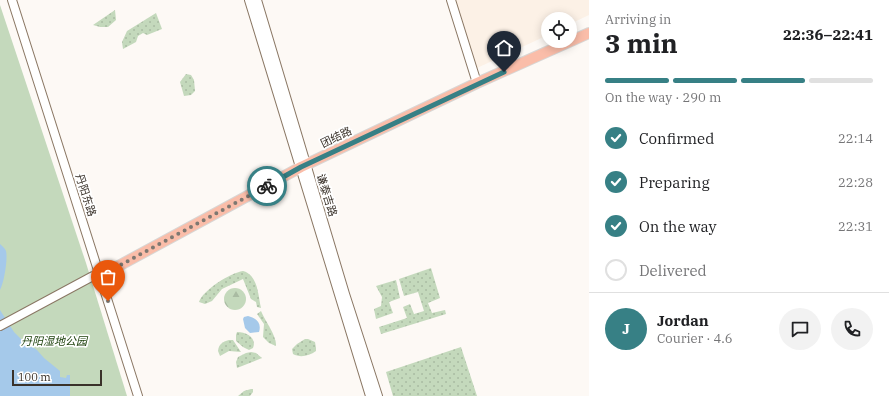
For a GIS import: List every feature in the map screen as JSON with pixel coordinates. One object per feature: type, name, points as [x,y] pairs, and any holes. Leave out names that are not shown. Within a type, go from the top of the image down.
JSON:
[{"type":"main road","points":[[577,33],[589,27]]},
{"type":"main road","name":"团结路","points":[[477,81],[589,33]]},
{"type":"main road","name":"团结路","points":[[97,274],[302,163],[545,48]]},
{"type":"street","name":"丹阳东路","points":[[12,0],[97,274],[138,396]]},
{"type":"street","name":"谦泰吉路","points":[[249,0],[378,396]]},
{"type":"street","name":"谦泰吉路","points":[[256,0],[370,396]]},
{"type":"street","points":[[451,0],[477,81]]},
{"type":"street","points":[[0,326],[97,274]]},
{"type":"shaded area","points":[[455,0],[589,0],[589,15],[577,21],[577,12],[541,12],[541,38],[477,68]]},
{"type":"green space","name":"丹阳湿地公园","points":[[0,5],[86,263],[127,396],[0,396]]},
{"type":"green space","points":[[115,10],[116,20],[108,27],[93,25]]},
{"type":"green space","points":[[156,13],[162,29],[147,35],[143,33],[138,36],[136,42],[123,49],[122,42],[127,31]]},
{"type":"green space","points":[[186,74],[191,75],[194,80],[195,91],[191,95],[184,96],[180,82]]},
{"type":"green space","points":[[431,268],[440,298],[428,303],[432,313],[445,310],[446,314],[381,334],[379,327],[407,318],[403,307],[410,304],[414,314],[424,311],[418,292],[404,296],[399,279]]},
{"type":"green space","points":[[243,271],[248,273],[254,281],[261,308],[257,307],[256,302],[251,299],[243,279],[222,289],[212,301],[205,304],[199,302],[211,287],[231,275]]},
{"type":"green space","points":[[396,280],[400,298],[389,302],[393,313],[376,319],[374,309],[381,306],[382,297],[376,286]]},
{"type":"green space","points":[[235,288],[243,291],[246,299],[243,307],[235,310],[227,307],[224,299],[227,291]]},
{"type":"green space","points":[[261,311],[273,333],[276,346],[269,343],[263,337],[264,324],[257,314]]},
{"type":"green space","points":[[237,332],[248,334],[250,336],[254,341],[253,348],[249,350],[236,341]]},
{"type":"green space","points":[[305,339],[315,342],[316,351],[304,356],[293,354],[292,349]]},
{"type":"green space","points":[[229,340],[233,340],[241,352],[229,351],[220,356],[218,351],[220,345]]},
{"type":"green space","points":[[461,347],[477,396],[393,396],[386,372]]},
{"type":"green space","points":[[251,352],[256,353],[262,358],[237,368],[236,362],[238,357]]},
{"type":"green space","points":[[253,389],[253,392],[250,396],[238,396],[244,391]]},
{"type":"water","points":[[0,244],[6,250],[6,265],[0,290]]},
{"type":"water","points":[[0,310],[14,332],[60,371],[60,377],[66,378],[67,375],[70,375],[70,396],[0,396]]},
{"type":"water","points":[[248,316],[258,321],[260,326],[259,332],[250,333],[245,328],[243,319],[244,317]]},
{"type":"way so far","points":[[108,301],[100,276],[267,186]]},
{"type":"route","points":[[267,186],[301,167],[477,83],[504,72]]}]
